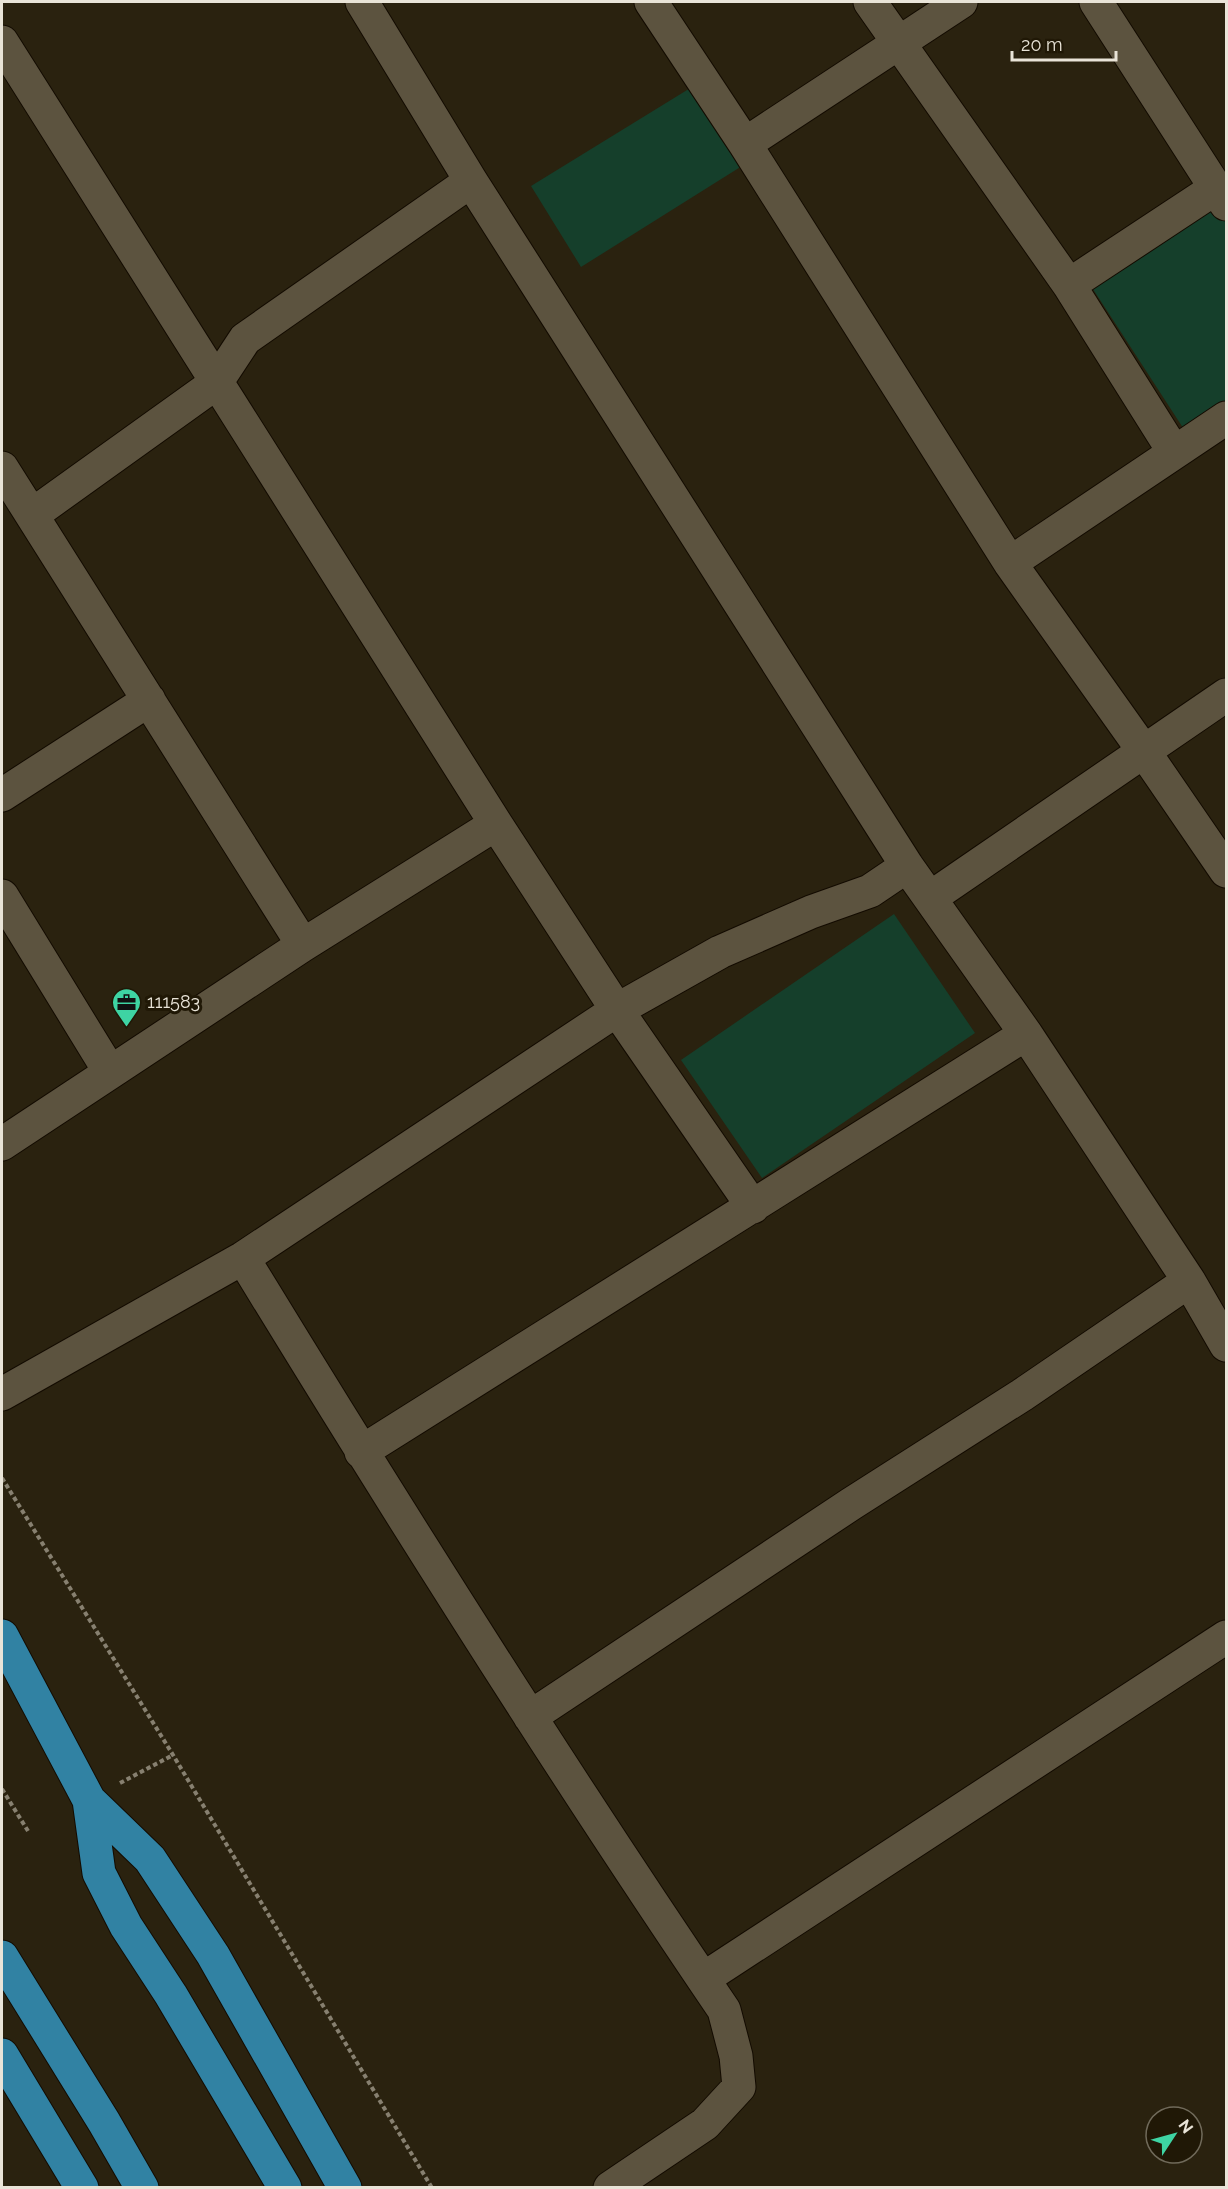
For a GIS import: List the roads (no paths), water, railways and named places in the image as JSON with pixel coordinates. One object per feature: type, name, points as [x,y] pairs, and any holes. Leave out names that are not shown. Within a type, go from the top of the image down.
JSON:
[{"type":"highway","points":[[2,1636],[88,1800],[150,1859],[213,1955],[345,2187]]},
{"type":"highway","points":[[88,1800],[99,1873],[126,1926],[171,1995],[285,2187]]},
{"type":"highway","points":[[2,1957],[142,2187]]},
{"type":"highway","points":[[2,2055],[82,2187]]},
{"type":"street","points":[[362,2],[471,181],[908,866],[1026,1034],[1190,1281],[1227,1345]]},
{"type":"street","points":[[651,2],[745,144],[1010,562],[1227,871]]},
{"type":"street","points":[[870,2],[1069,285],[1174,452]]},
{"type":"street","points":[[745,144],[961,2]]},
{"type":"street","points":[[1069,285],[1221,196],[1096,2]]},
{"type":"street","points":[[2,42],[496,824],[617,1010],[753,1207]]},
{"type":"street","points":[[32,515],[216,383],[246,339],[471,181]]},
{"type":"street","points":[[1010,562],[1227,418]]},
{"type":"street","points":[[2,468],[303,945]]},
{"type":"street","points":[[930,898],[1143,750],[1227,695]]},
{"type":"street","points":[[2,795],[149,700]]},
{"type":"street","points":[[2,1144],[303,945],[496,824]]},
{"type":"street","points":[[2,1394],[243,1258],[617,1010],[720,952],[811,912],[870,891],[908,866]]},
{"type":"street","points":[[2,896],[110,1072]]},
{"type":"street","points":[[361,1452],[1026,1034]]},
{"type":"street","points":[[243,1258],[361,1452],[530,1717],[724,2010],[736,2056],[739,2087],[705,2124],[610,2187]]},
{"type":"street","points":[[530,1717],[851,1504],[1022,1395],[1190,1281]]},
{"type":"street","points":[[703,1979],[1227,1637]]},
{"type":"place","name":"111583","points":[[126,1028]]}]
